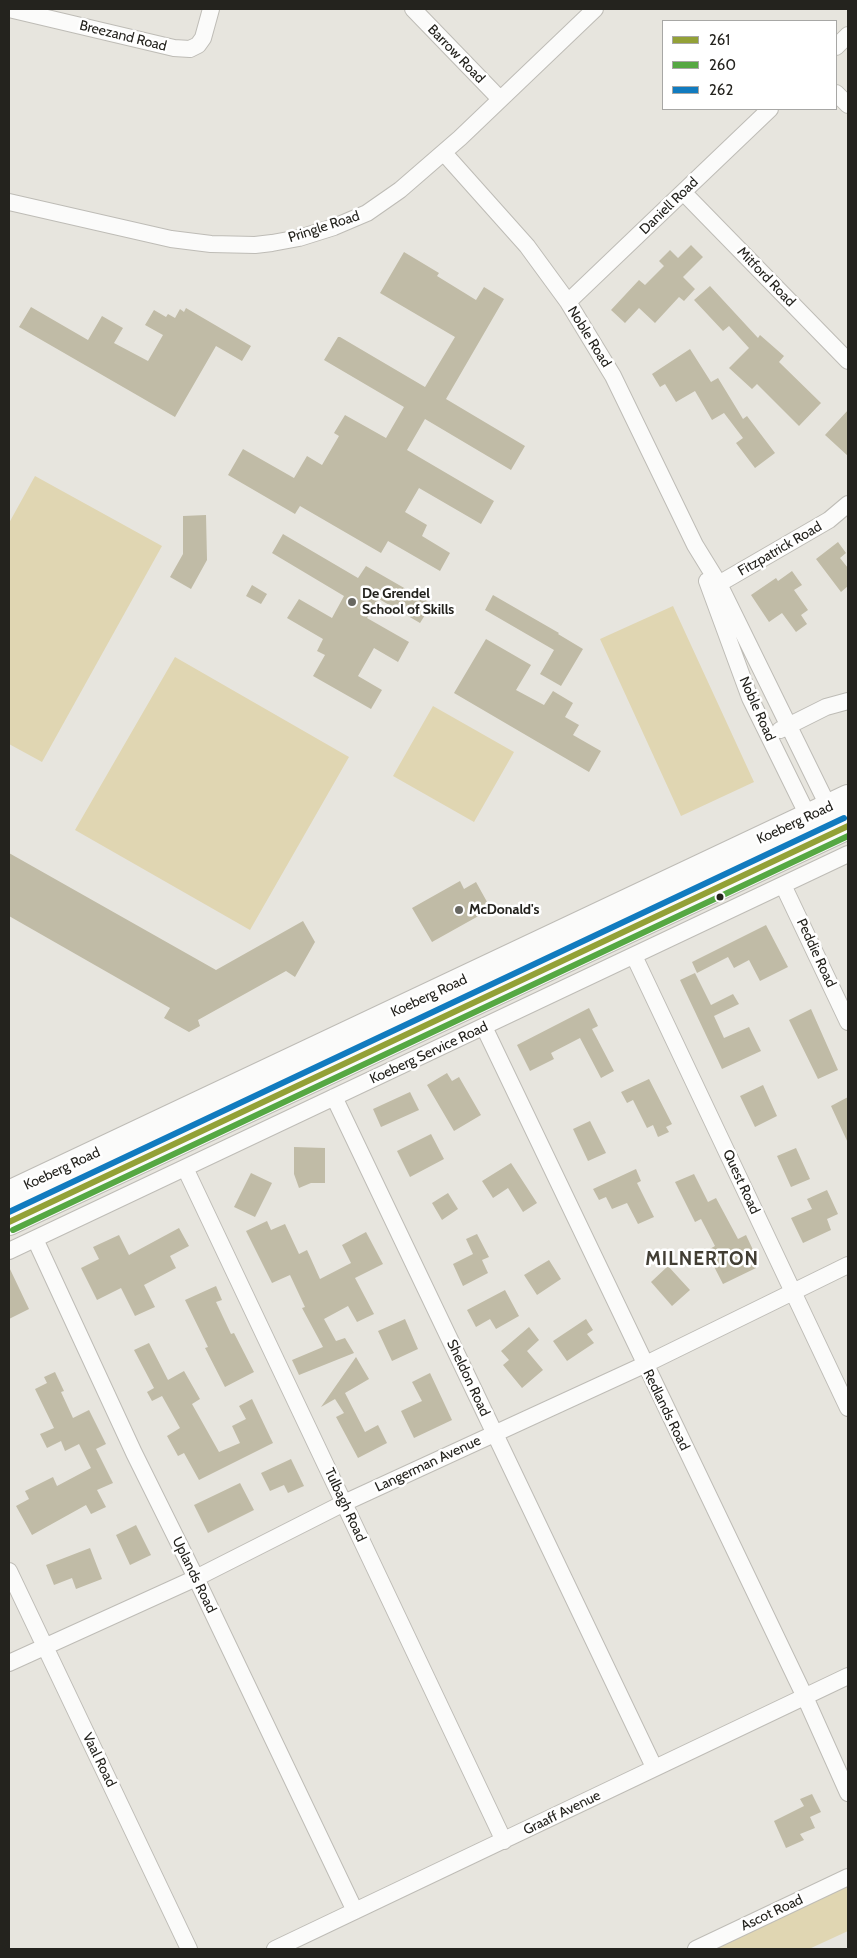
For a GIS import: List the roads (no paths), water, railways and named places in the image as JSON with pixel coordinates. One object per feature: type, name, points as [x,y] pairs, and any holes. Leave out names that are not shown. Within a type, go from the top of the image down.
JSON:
[{"type":"main road","name":"Koeberg Road","points":[[9,1194],[832,819]]},
{"type":"main road","name":"Koeberg Road","points":[[9,1222],[832,819]]},
{"type":"street","name":"Breezand Road","points":[[20,10],[174,48],[190,49],[198,45],[203,38],[211,9]]},
{"type":"street","name":"Barrow Road","points":[[413,9],[500,100]]},
{"type":"street","name":"Pringle Road","points":[[9,202],[171,239],[211,244],[255,245],[272,243],[299,238],[334,227],[367,213],[400,190],[444,152],[595,9]]},
{"type":"street","points":[[837,46],[848,35]]},
{"type":"street","points":[[837,94],[848,105]]},
{"type":"street","name":"Daniell Road","points":[[568,302],[769,110]]},
{"type":"street","name":"Noble Road","points":[[444,152],[527,246],[568,302],[620,389],[714,587],[789,725],[832,819]]},
{"type":"street","name":"Mitford Road","points":[[684,193],[848,361]]},
{"type":"street","name":"Fitzpatrick Road","points":[[714,587],[829,520],[848,504]]},
{"type":"street","name":"Noble Road","points":[[714,587],[750,698],[769,736],[832,819]]},
{"type":"street","points":[[769,736],[832,704],[848,701]]},
{"type":"street","name":"Koeberg Service Road","points":[[9,1251],[848,854]]},
{"type":"street","name":"Peddie Road","points":[[783,885],[848,1022]]},
{"type":"street","name":"Quest Road","points":[[634,956],[848,1408]]},
{"type":"street","name":"Redlands Road","points":[[484,1027],[848,1793]]},
{"type":"street","name":"Sheldon Road","points":[[334,1097],[654,1768]]},
{"type":"street","name":"Tulbagh Road","points":[[184,1168],[504,1841]]},
{"type":"street","name":"Uplands Road","points":[[35,1239],[134,1453],[196,1578],[355,1911]]},
{"type":"street","name":"Langerman Avenue","points":[[9,1663],[196,1578],[344,1503],[644,1364],[794,1293],[848,1265]]},
{"type":"street","name":"Vaal Road","points":[[9,1571],[190,1949]]},
{"type":"street","name":"Graaff Avenue","points":[[283,1948],[355,1911],[848,1676]]},
{"type":"street","name":"Ascot Road","points":[[696,1949],[848,1877]]},
{"type":"place","name":"De Grendel School of Skills","points":[[352,602]]},
{"type":"place","name":"McDonald's","points":[[459,910]]},
{"type":"district","name":"MILNERTON","points":[[702,1259]]}]
